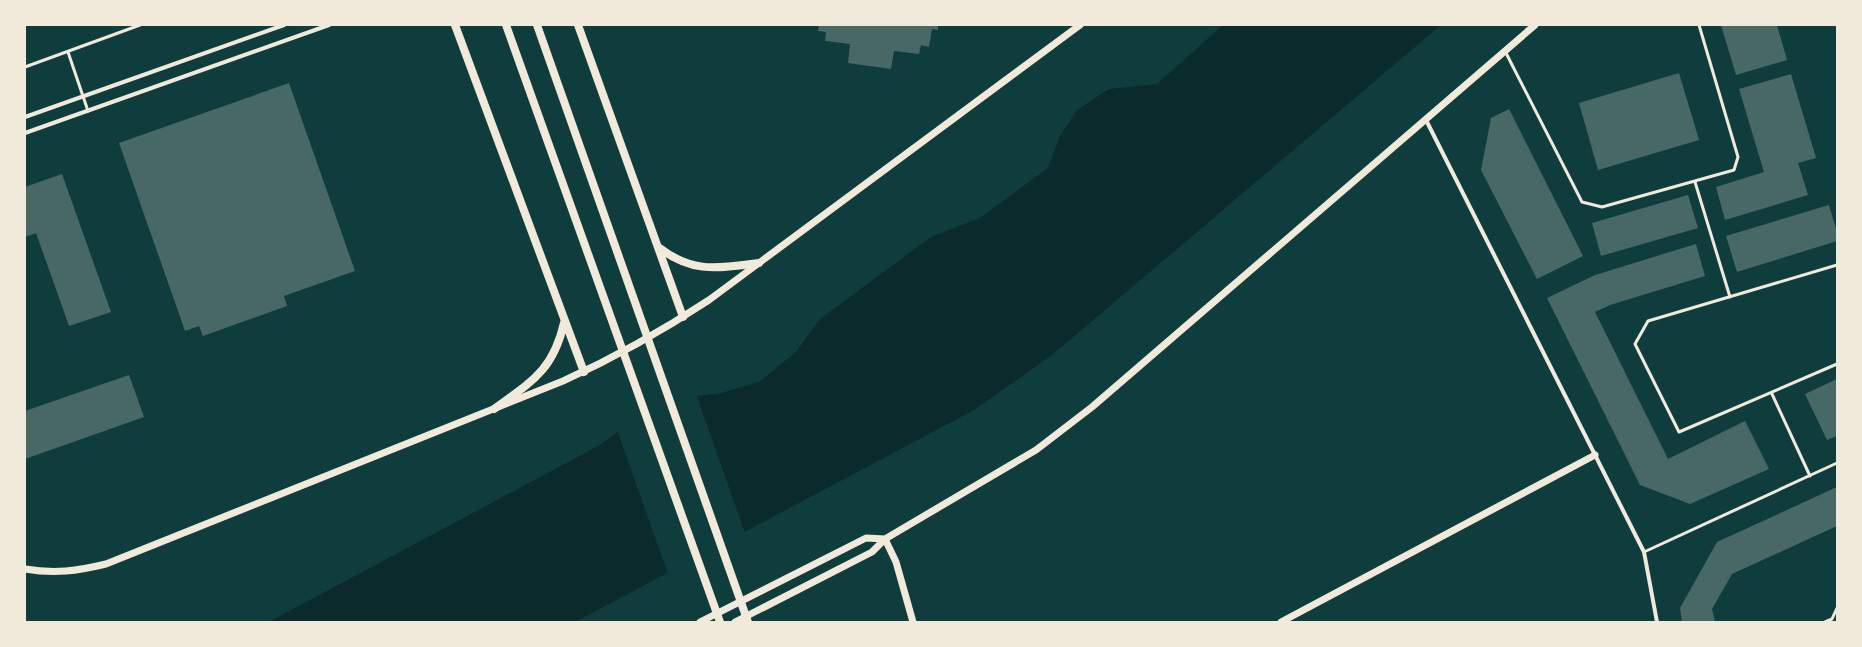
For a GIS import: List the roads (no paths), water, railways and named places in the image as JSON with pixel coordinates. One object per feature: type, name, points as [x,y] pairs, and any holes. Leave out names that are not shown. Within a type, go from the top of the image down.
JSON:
[{"type":"main road","points":[[455,25],[564,323],[584,372]]},
{"type":"main road","points":[[506,25],[720,622]]},
{"type":"main road","points":[[537,25],[748,622]]},
{"type":"main road","points":[[578,25],[683,318]]},
{"type":"main road","points":[[658,247],[681,262],[707,268],[720,268],[759,263]]},
{"type":"main road","points":[[494,409],[532,382],[544,370],[554,355],[560,340],[564,323]]},
{"type":"street","points":[[25,117],[284,25]]},
{"type":"street","points":[[25,133],[329,25]]},
{"type":"street","points":[[25,569],[46,572],[76,571],[106,564],[584,372],[638,344],[683,318],[1080,25]]},
{"type":"street","points":[[735,622],[872,552],[885,539],[1036,450],[1092,407],[1535,25]]},
{"type":"street","points":[[1426,120],[1644,552],[1657,622]]},
{"type":"street","points":[[1281,622],[1594,455]]},
{"type":"street","points":[[700,622],[866,538],[885,539]]},
{"type":"street","points":[[885,539],[896,562],[913,622]]},
{"type":"lane","points":[[25,67],[140,25]]},
{"type":"lane","points":[[1505,51],[1582,202],[1602,207],[1734,170],[1738,158],[1699,25]]},
{"type":"lane","points":[[68,52],[88,110]]},
{"type":"lane","points":[[1695,182],[1730,297]]},
{"type":"lane","points":[[1837,265],[1648,321],[1635,344],[1679,432],[1772,394],[1837,364]]},
{"type":"lane","points":[[1772,394],[1810,476]]},
{"type":"lane","points":[[1644,552],[1837,463]]},
{"type":"lane","points":[[1825,622],[1832,619],[1837,608]]},
{"type":"water","points":[[1223,25],[1441,25],[1052,355],[974,410],[575,622],[269,622],[598,446],[663,400],[721,393],[759,382],[796,352],[820,319],[931,237],[980,218],[1048,168],[1060,136],[1077,110],[1109,89],[1157,84]]}]
